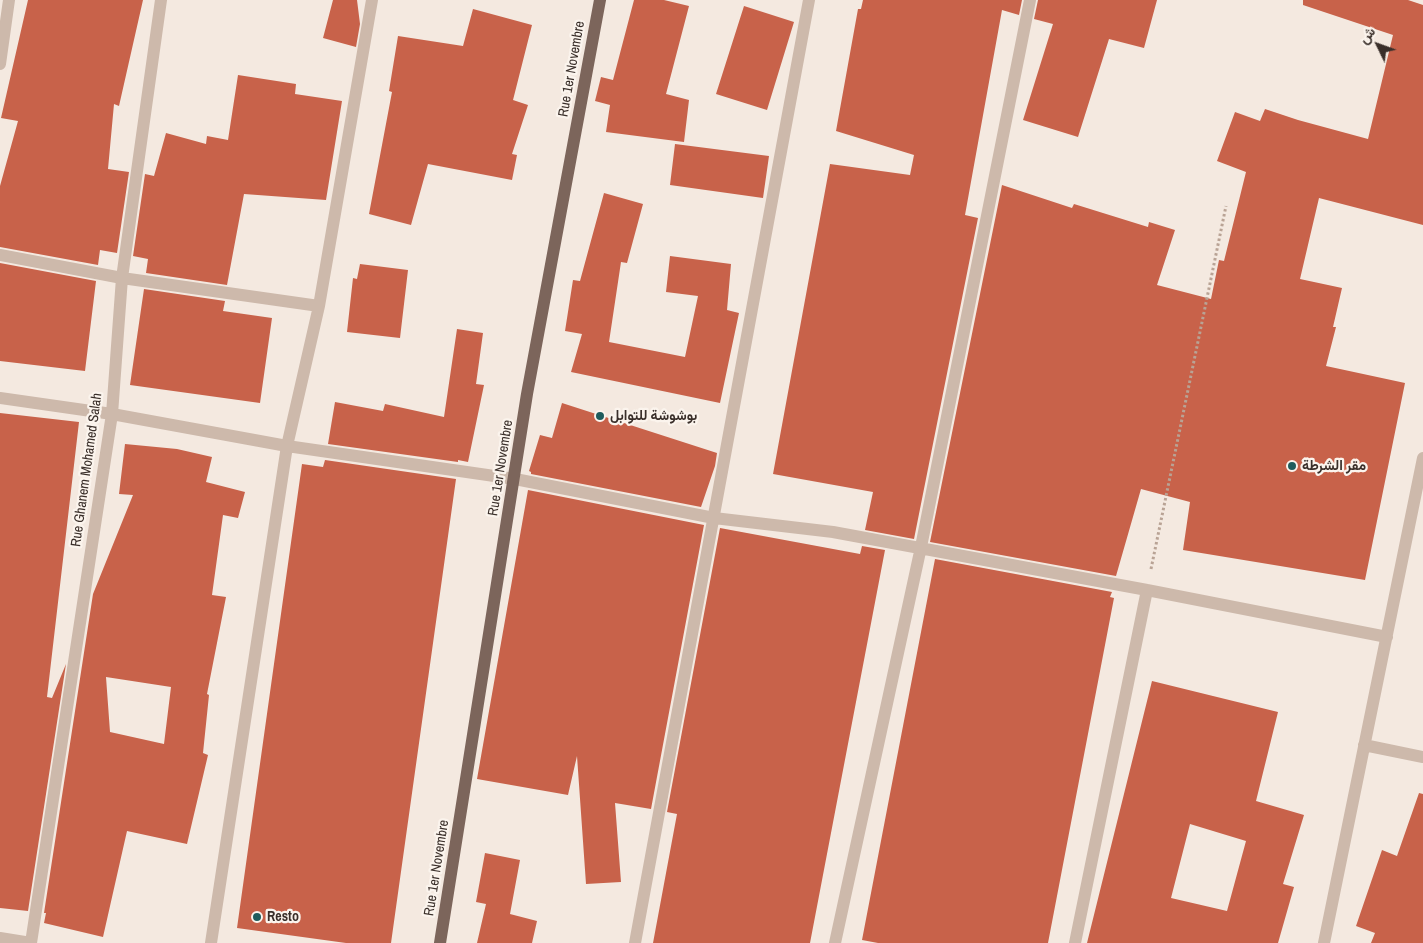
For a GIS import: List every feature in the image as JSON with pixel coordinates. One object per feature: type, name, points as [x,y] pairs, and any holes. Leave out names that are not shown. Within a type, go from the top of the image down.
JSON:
[{"type":"main road","name":"Rue 1er Novembre","points":[[440,943],[527,394],[600,0]]},
{"type":"street","points":[[0,64],[10,0]]},
{"type":"street","name":"Rue Ghanem Mohamed Salah","points":[[31,943],[112,414],[122,278],[161,0]]},
{"type":"street","points":[[211,943],[287,446],[319,306],[372,0]]},
{"type":"street","points":[[635,943],[809,0]]},
{"type":"street","points":[[835,943],[922,547],[1030,0]]},
{"type":"street","points":[[0,255],[122,278],[319,306]]},
{"type":"street","points":[[0,398],[112,414],[287,446],[515,479],[714,518],[833,532],[922,547],[1386,638]]},
{"type":"street","points":[[1324,943],[1423,458]]},
{"type":"street","points":[[1075,943],[1147,590]]},
{"type":"street","points":[[1364,745],[1423,757]]},
{"type":"street","points":[[0,938],[31,943]]},
{"type":"path","points":[[1147,590],[1226,206]]},
{"type":"building","points":[[28,0],[143,0],[119,106],[114,104],[108,169],[129,172],[117,253],[100,250],[98,265],[0,247],[0,186],[18,121],[1,118]]},
{"type":"building","points":[[333,0],[357,0],[360,24],[356,47],[323,38]]},
{"type":"building","points":[[634,0],[664,0],[689,6],[666,94],[689,100],[684,142],[606,132],[610,105],[595,101],[601,77],[613,80]]},
{"type":"building","points":[[863,0],[1022,0],[1019,15],[1002,10],[965,215],[978,218],[914,539],[865,530],[873,492],[773,474],[830,164],[910,175],[914,155],[836,131],[858,9],[861,9]]},
{"type":"building","points":[[1038,0],[1157,0],[1144,48],[1109,39],[1078,137],[1023,120],[1053,24],[1034,19]]},
{"type":"building","points":[[1303,0],[1408,0],[1423,5],[1423,225],[1319,198],[1300,279],[1342,288],[1333,327],[1336,327],[1326,366],[1405,383],[1365,580],[1183,550],[1190,502],[1141,489],[1116,576],[930,542],[1002,185],[1072,208],[1074,204],[1148,227],[1149,222],[1175,230],[1157,285],[1211,299],[1219,260],[1224,261],[1246,172],[1217,161],[1235,112],[1260,121],[1265,109],[1368,139],[1393,35],[1303,5]]},
{"type":"building","points":[[744,6],[794,22],[767,110],[716,94]]},
{"type":"building","points":[[473,9],[532,25],[513,100],[528,105],[512,154],[517,155],[512,180],[428,164],[411,225],[369,214],[392,92],[389,91],[398,36],[463,46]]},
{"type":"building","points":[[238,75],[296,84],[295,94],[342,101],[326,200],[244,194],[227,285],[146,273],[148,259],[133,256],[145,174],[154,176],[166,133],[206,144],[207,136],[228,140]]},
{"type":"building","points":[[675,144],[769,156],[763,198],[670,185]]},
{"type":"building","points":[[604,193],[643,204],[627,263],[621,262],[609,342],[685,357],[698,296],[666,292],[670,256],[731,264],[727,310],[739,313],[720,403],[571,372],[582,334],[565,331],[573,280],[580,281]]},
{"type":"building","points":[[0,263],[96,281],[85,371],[0,361]]},
{"type":"building","points":[[360,264],[408,270],[400,338],[347,332],[353,278],[357,279]]},
{"type":"building","points":[[144,289],[225,301],[223,311],[272,318],[260,403],[130,385]]},
{"type":"building","points":[[457,329],[483,333],[476,384],[484,385],[468,462],[328,444],[335,402],[383,411],[385,404],[444,417]]},
{"type":"building","points":[[562,403],[717,453],[715,466],[701,507],[531,474],[529,471],[540,435],[552,438]]},
{"type":"building","points":[[0,413],[79,422],[47,697],[52,698],[66,664],[28,911],[0,908]]},
{"type":"building","points":[[125,444],[177,449],[212,457],[206,482],[245,492],[238,518],[223,515],[212,595],[226,597],[207,694],[209,695],[203,753],[208,755],[187,844],[127,831],[103,937],[44,923],[46,913],[44,913],[93,594],[133,495],[119,494]],"holes":[[[106,677],[171,687],[164,744],[110,732]]]},
{"type":"building","points":[[325,460],[456,479],[391,943],[346,943],[237,928],[302,464],[323,467]]},
{"type":"building","points":[[528,490],[704,525],[651,809],[615,803],[621,882],[586,884],[577,756],[568,795],[477,779]]},
{"type":"building","points":[[720,528],[860,554],[862,546],[885,550],[810,943],[653,943],[677,814],[667,812]]},
{"type":"building","points":[[935,559],[1112,592],[1110,597],[1114,598],[1048,943],[878,943],[862,940]]},
{"type":"building","points":[[1152,681],[1278,712],[1256,801],[1304,815],[1283,884],[1294,887],[1278,943],[1087,943]],"holes":[[[1190,824],[1246,841],[1227,911],[1171,898]]]},
{"type":"building","points":[[1419,793],[1423,794],[1423,943],[1371,943],[1375,933],[1356,926],[1382,850],[1397,856]]},
{"type":"building","points":[[485,853],[520,860],[510,914],[537,921],[532,943],[477,943],[486,904],[476,902]]},
{"type":"place","name":"بوشوشة للتوابل","points":[[600,416]]},
{"type":"place","name":"مقر الشرطة","points":[[1292,466]]},
{"type":"place","name":"Resto","points":[[257,917]]}]
